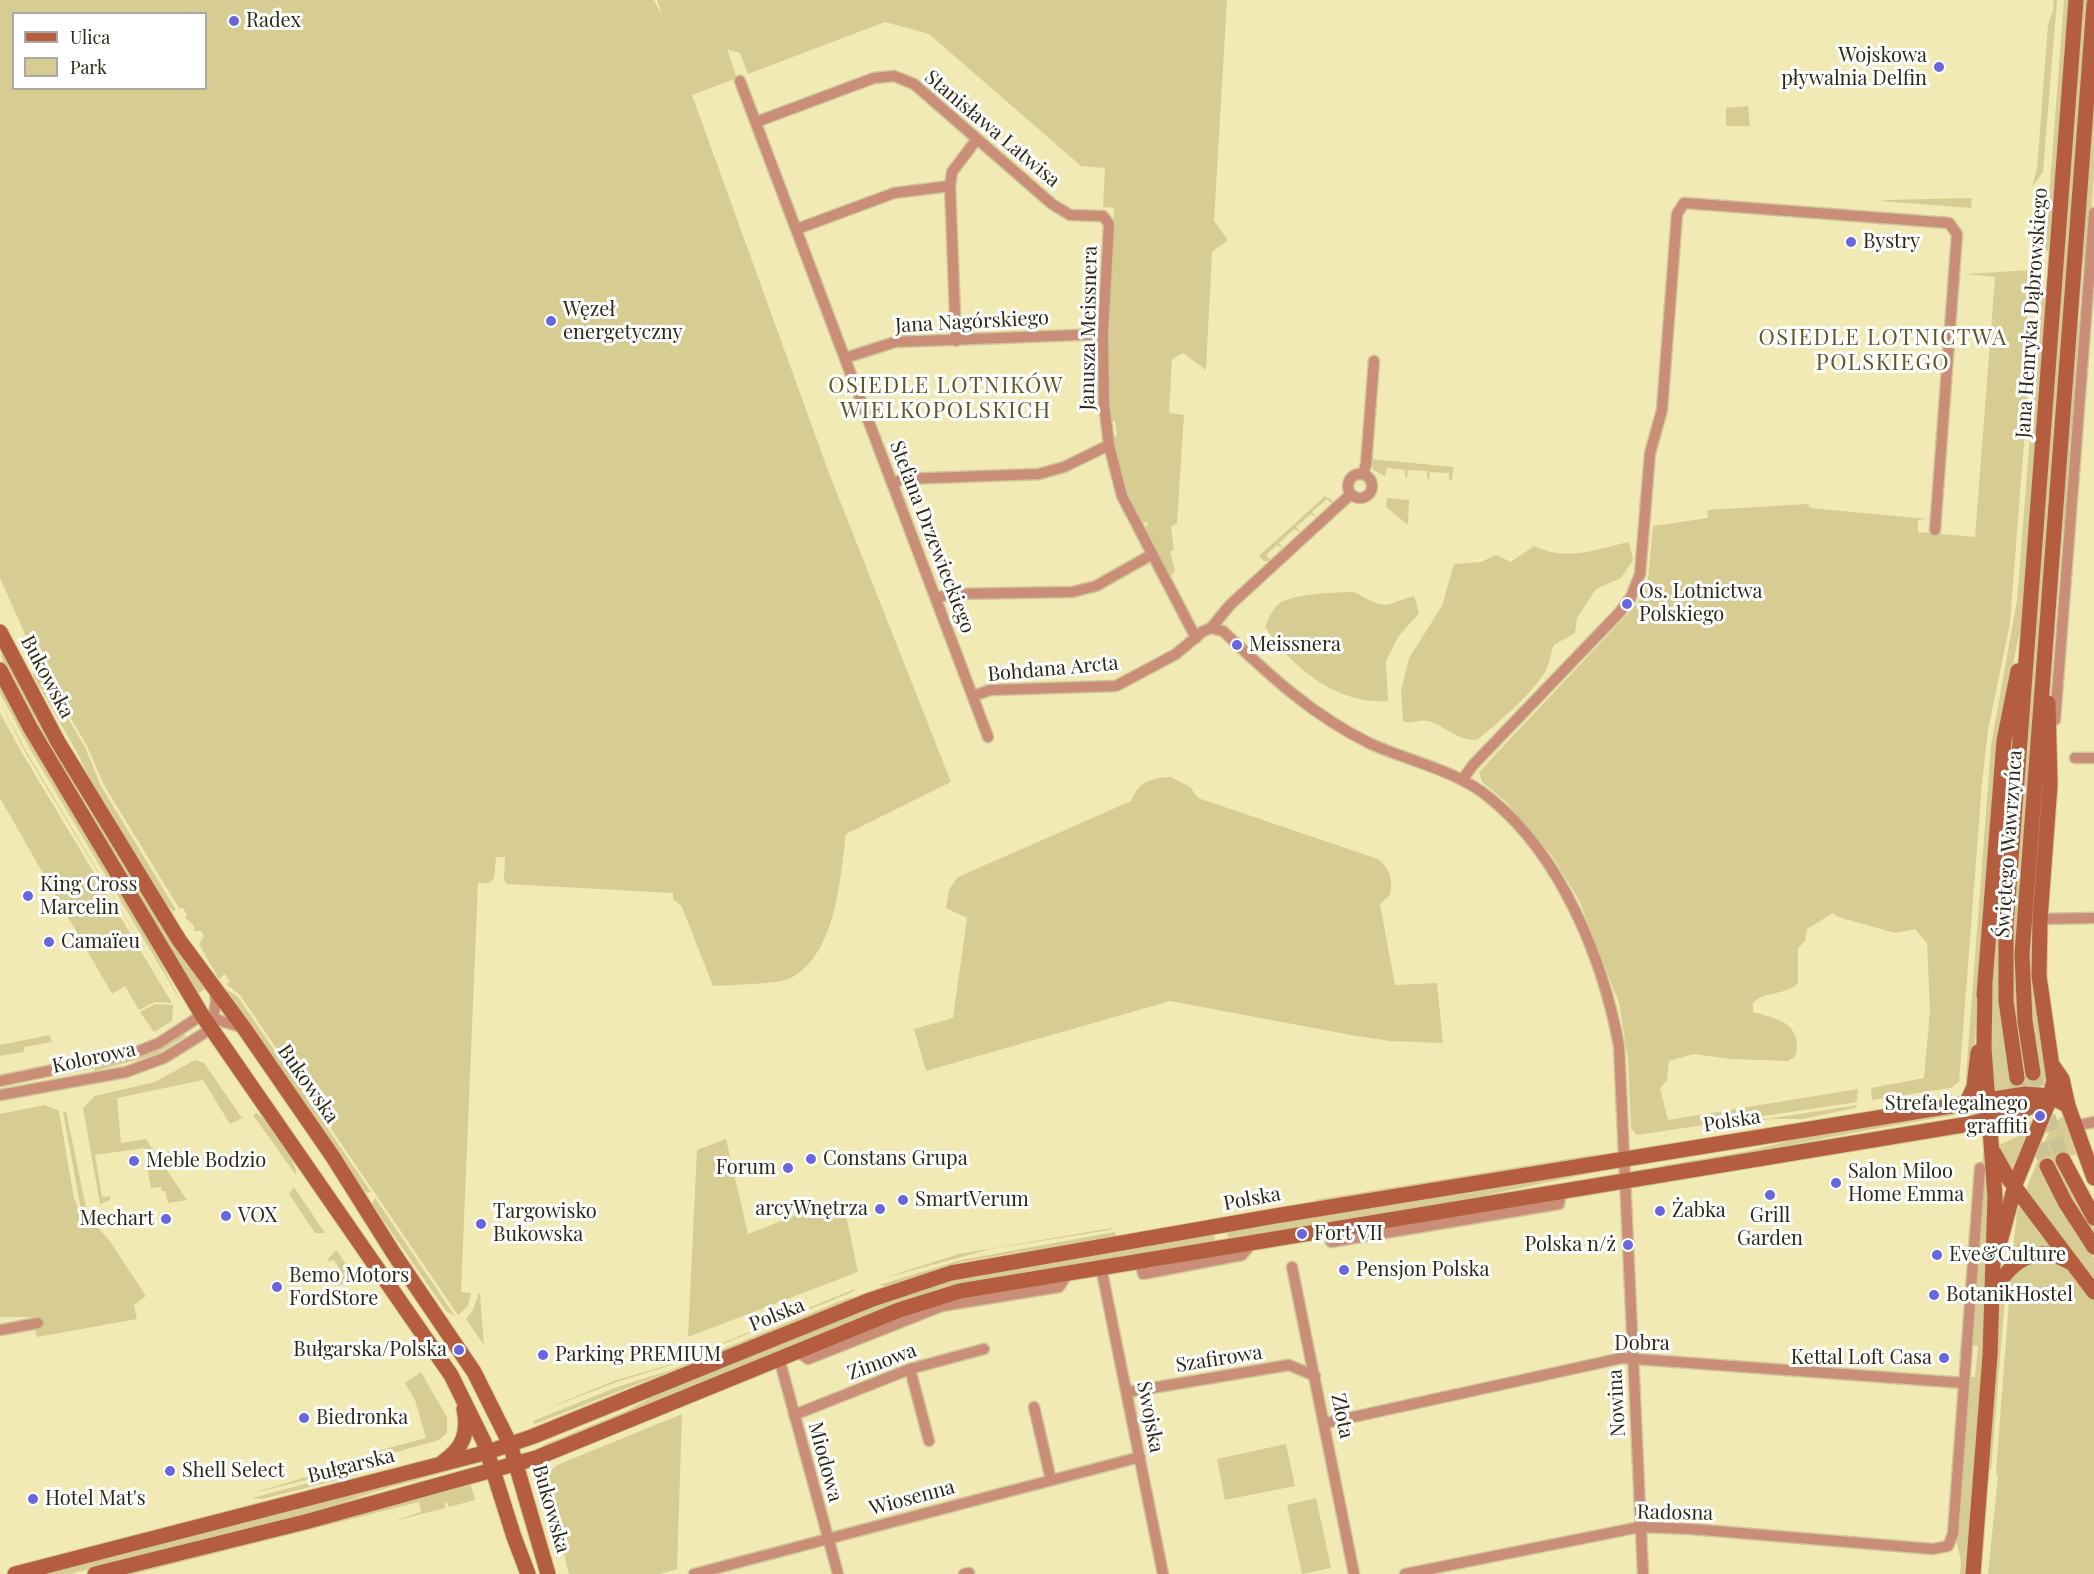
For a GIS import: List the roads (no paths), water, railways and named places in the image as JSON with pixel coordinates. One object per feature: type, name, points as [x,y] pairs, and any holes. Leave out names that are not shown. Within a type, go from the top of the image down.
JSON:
[{"type":"main road","name":"Jana Henryka Dąbrowskiego","points":[[2029,629],[2076,0]]},
{"type":"main road","name":"Jana Henryka Dąbrowskiego","points":[[2047,618],[2094,4]]},
{"type":"main road","points":[[1993,1254],[2001,1238],[2014,1187],[2050,1096],[2053,1066],[2040,995],[2040,919],[2050,771],[2047,618]]},
{"type":"main road","name":"Świętego Wawrzyńca","points":[[2034,1073],[2025,1021],[2022,954],[2047,618]]},
{"type":"main road","points":[[1966,1104],[1974,1087],[1985,987],[2004,741],[2012,695],[2029,629]]},
{"type":"main road","name":"Świętego Wawrzyńca","points":[[2016,1078],[2007,1019],[2005,954],[2029,629]]},
{"type":"main road","name":"Bukowska","points":[[0,632],[58,742],[179,940],[244,1028],[333,1157],[404,1270],[474,1372],[510,1444],[548,1574]]},
{"type":"main road","name":"Bukowska","points":[[0,670],[31,729],[209,1021],[400,1303],[436,1351],[462,1394],[495,1471],[514,1537],[528,1574]]},
{"type":"main road","points":[[1973,1574],[1987,1401],[1995,1185],[1984,1048],[1985,987]]},
{"type":"main road","points":[[2053,1066],[2062,1079],[2068,1106],[2094,1178]]},
{"type":"main road","name":"Polska","points":[[488,1452],[870,1300],[951,1273],[2025,1094],[2050,1096],[2068,1106]]},
{"type":"main road","name":"Polska","points":[[495,1471],[796,1351],[944,1295],[1254,1242],[1330,1236],[1560,1197],[1625,1180],[1970,1124],[1989,1117],[2024,1110],[2050,1096]]},
{"type":"main road","points":[[1970,1124],[1990,1142],[2014,1187],[2094,1292]]},
{"type":"main road","points":[[2063,1160],[2094,1218]]},
{"type":"main road","points":[[2047,1166],[2065,1202],[2094,1247]]},
{"type":"main road","points":[[1991,1302],[2004,1277],[2020,1261],[2032,1254],[2052,1254],[2073,1265]]},
{"type":"main road","points":[[438,1466],[455,1453],[464,1442],[466,1419],[462,1394]]},
{"type":"main road","name":"Bułgarska","points":[[15,1574],[488,1452]]},
{"type":"main road","name":"Bułgarska","points":[[95,1574],[495,1471]]},
{"type":"street","name":"Stanisława Latwisa","points":[[756,122],[874,78],[894,76],[914,84],[1052,204],[1070,215],[1103,216]]},
{"type":"street","name":"Stefana Drzewieckiego","points":[[740,81],[988,737]]},
{"type":"street","points":[[956,341],[950,186],[952,172],[978,139]]},
{"type":"street","points":[[797,229],[894,193],[950,186]]},
{"type":"street","points":[[1462,780],[1629,601],[1640,574],[1650,453],[1661,416],[1664,354],[1677,214],[1684,203],[1953,225],[1957,234],[1935,530]]},
{"type":"street","points":[[2050,771],[2089,353],[2094,213]]},
{"type":"street","name":"Janusza Meissnera","points":[[1103,216],[1109,224],[1103,334],[1104,404],[1109,445],[1122,496],[1196,638]]},
{"type":"street","name":"Jana Nagórskiego","points":[[845,358],[895,342],[1103,334]]},
{"type":"street","points":[[1363,474],[1366,464],[1374,361]]},
{"type":"street","points":[[893,483],[904,479],[1039,474],[1064,467],[1109,445]]},
{"type":"street","points":[[1363,474],[1371,482],[1370,493],[1363,498],[1351,494],[1349,480],[1355,475],[1363,474]]},
{"type":"street","name":"Bohdana Arcta","points":[[973,696],[990,690],[1116,687],[1176,654],[1211,628],[1230,605],[1351,494]]},
{"type":"street","points":[[936,598],[951,594],[1072,592],[1096,586],[1151,555]]},
{"type":"street","name":"Nowina","points":[[1211,628],[1223,631],[1289,693],[1314,712],[1372,744],[1462,780],[1491,799],[1505,812],[1552,869],[1573,904],[1592,951],[1613,1015],[1618,1046],[1642,1574]]},
{"type":"street","points":[[2075,758],[2094,758]]},
{"type":"street","points":[[2040,919],[2094,918]]},
{"type":"street","points":[[214,988],[209,1021],[244,1028]]},
{"type":"street","name":"Kolorowa","points":[[0,1081],[134,1053],[209,1021]]},
{"type":"street","name":"Kolorowa","points":[[0,1095],[134,1070],[164,1058],[209,1021]]},
{"type":"street","points":[[2075,1126],[2094,1122]]},
{"type":"street","points":[[1964,1383],[1980,1168]]},
{"type":"street","name":"Złota","points":[[1292,1266],[1326,1423],[1354,1574]]},
{"type":"street","name":"Swojska","points":[[1101,1267],[1163,1574]]},
{"type":"street","points":[[0,1330],[38,1323]]},
{"type":"street","name":"Zimowa","points":[[794,1415],[910,1369],[984,1349]]},
{"type":"street","name":"Miodowa","points":[[779,1358],[838,1574]]},
{"type":"street","name":"Dobra","points":[[1326,1423],[1633,1358],[1964,1383]]},
{"type":"street","name":"Szafirowa","points":[[1128,1392],[1290,1365],[1315,1376]]},
{"type":"street","points":[[910,1369],[928,1441]]},
{"type":"street","name":"Radosna","points":[[1404,1574],[1640,1527],[1691,1529],[1933,1549],[1948,1546],[1953,1534],[1964,1383]]},
{"type":"street","points":[[1034,1407],[1051,1480]]},
{"type":"street","name":"Wiosenna","points":[[694,1574],[1140,1457]]},
{"type":"tunnel","points":[[2033,1073],[2063,1160]]},
{"type":"tunnel","points":[[2017,1078],[2047,1166]]},
{"type":"place","name":"Radex","points":[[234,21]]},
{"type":"place","name":"Wojskowa pływalnia Delfin","points":[[1939,67]]},
{"type":"place","name":"Bystry","points":[[1851,242]]},
{"type":"place","name":"Węzeł energetyczny","points":[[551,321]]},
{"type":"place","name":"Os. Lotnictwa Polskiego","points":[[1627,604]]},
{"type":"place","name":"Meissnera","points":[[1237,645]]},
{"type":"place","name":"King Cross Marcelin","points":[[28,896]]},
{"type":"place","name":"Camaïeu","points":[[49,942]]},
{"type":"place","name":"Strefa legalnego graffiti","points":[[2040,1116]]},
{"type":"place","name":"Constans Grupa","points":[[811,1159]]},
{"type":"place","name":"Meble Bodzio","points":[[134,1161]]},
{"type":"place","name":"Forum","points":[[788,1168]]},
{"type":"place","name":"Salon Miloo Home Emma","points":[[1836,1183]]},
{"type":"place","name":"Grill Garden","points":[[1770,1195]]},
{"type":"place","name":"SmartVerum","points":[[903,1200]]},
{"type":"place","name":"arcyWnętrza","points":[[880,1209]]},
{"type":"place","name":"Żabka","points":[[1660,1211]]},
{"type":"place","name":"VOX","points":[[226,1216]]},
{"type":"place","name":"Mechart","points":[[166,1219]]},
{"type":"place","name":"Targowisko Bukowska","points":[[481,1224]]},
{"type":"place","name":"Fort VII","points":[[1302,1234]]},
{"type":"place","name":"Polska n/ż","points":[[1628,1245]]},
{"type":"place","name":"Eve&Culture","points":[[1937,1255]]},
{"type":"place","name":"Pensjon Polska","points":[[1344,1270]]},
{"type":"place","name":"Bemo Motors FordStore","points":[[277,1287]]},
{"type":"place","name":"BotanikHostel","points":[[1934,1295]]},
{"type":"place","name":"Bułgarska/Polska","points":[[459,1350]]},
{"type":"place","name":"Parking PREMIUM","points":[[543,1355]]},
{"type":"place","name":"Kettal Loft Casa","points":[[1944,1358]]},
{"type":"place","name":"Biedronka","points":[[304,1418]]},
{"type":"place","name":"Shell Select","points":[[170,1471]]},
{"type":"place","name":"Hotel Mat's","points":[[33,1499]]},
{"type":"district","name":"OSIEDLE LOTNICTWA POLSKIEGO","points":[[1883,350]]},
{"type":"district","name":"OSIEDLE LOTNIKÓW WIELKOPOLSKICH","points":[[946,398]]}]
